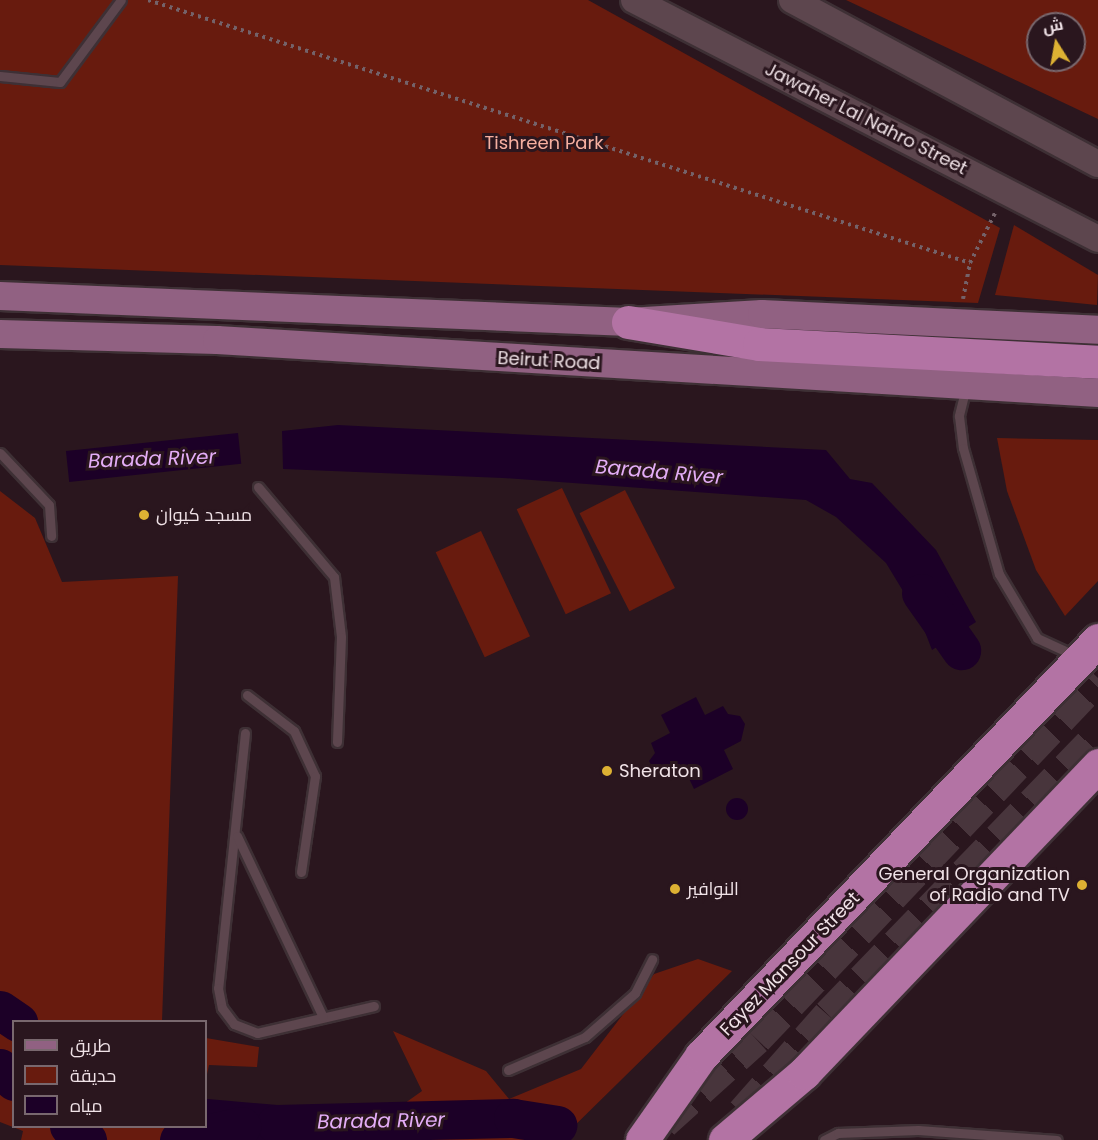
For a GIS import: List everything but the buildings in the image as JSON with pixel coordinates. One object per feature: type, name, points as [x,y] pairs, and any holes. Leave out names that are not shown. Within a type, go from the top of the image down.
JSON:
[{"type":"highway","points":[[628,322],[759,344],[1098,362]]},
{"type":"highway","name":"Fayez Mansour Street","points":[[642,1140],[701,1056],[1089,649]]},
{"type":"highway","points":[[725,1140],[804,1073],[1098,765]]},
{"type":"main road","name":"Jawaher Lal Nahro Street","points":[[634,0],[1098,239]]},
{"type":"main road","points":[[792,0],[1098,164]]},
{"type":"main road","points":[[0,296],[628,322],[762,314],[1098,330]]},
{"type":"main road","name":"Beirut Road","points":[[0,334],[218,340],[1098,393]]},
{"type":"lane","points":[[0,76],[60,82],[121,0]]},
{"type":"lane","points":[[967,385],[958,416],[963,448],[999,574],[1037,638],[1089,649]]},
{"type":"lane","points":[[0,453],[49,505],[51,536]]},
{"type":"lane","points":[[258,487],[334,577],[341,637],[337,742]]},
{"type":"lane","points":[[247,695],[294,731],[315,776],[301,872]]},
{"type":"lane","points":[[245,733],[237,836],[218,988],[222,1008],[234,1024],[257,1032],[374,1006]]},
{"type":"lane","points":[[237,836],[323,1017]]},
{"type":"lane","points":[[508,1070],[585,1037],[635,993],[652,959]]},
{"type":"lane","points":[[824,1140],[838,1133],[918,1130],[1057,1140]]},
{"type":"path","points":[[148,0],[970,263]]},
{"type":"path","points":[[963,324],[970,263],[1007,192]]},
{"type":"green space","name":"Tishreen Park","points":[[0,0],[588,0],[1000,228],[978,303],[0,265]]},
{"type":"green space","points":[[846,0],[1098,0],[1098,119]]},
{"type":"green space","points":[[1014,225],[1098,275],[1097,305],[995,295]]},
{"type":"green space","points":[[997,438],[1098,440],[1098,581],[1065,616],[1036,570],[1007,491]]},
{"type":"green space","points":[[562,488],[611,593],[566,614],[517,509]]},
{"type":"green space","points":[[625,490],[675,588],[629,611],[580,513]]},
{"type":"green space","points":[[0,491],[35,518],[62,582],[178,576],[162,1020],[32,1020],[0,1004]]},
{"type":"green space","points":[[481,531],[530,636],[485,657],[436,552]]},
{"type":"green space","points":[[698,959],[732,971],[560,1140],[21,1140],[23,1131],[15,1128],[207,1127],[363,1133],[422,1091],[393,1031],[486,1071],[509,1099],[581,1069],[654,974]]},
{"type":"green space","points":[[0,1021],[12,1030],[12,1127],[0,1122]]},
{"type":"green space","points":[[207,1038],[259,1047],[257,1067],[209,1065],[207,1074]]},
{"type":"water","points":[[338,425],[826,450],[850,479],[872,483],[936,550],[976,622],[932,650],[920,619],[886,563],[836,517],[806,500],[503,478],[283,469],[282,431]]},
{"type":"water","points":[[238,433],[241,464],[69,482],[66,451]]},
{"type":"water","points":[[696,697],[705,715],[723,706],[728,714],[740,716],[745,724],[741,741],[724,750],[733,769],[694,789],[685,770],[668,778],[664,770],[654,770],[649,761],[655,753],[651,743],[670,733],[661,715]]},
{"type":"water","points":[[737,798],[745,801],[748,809],[745,817],[737,820],[729,817],[726,809],[729,801]]},
{"type":"waterway","name":"Barada River","points":[[921,593],[961,650]]},
{"type":"waterway","name":"Barada River","points":[[0,1010],[15,1020]]},
{"type":"waterway","points":[[0,1068],[12,1079]]},
{"type":"waterway","name":"Barada River","points":[[207,1118],[276,1124],[513,1118],[557,1125]]},
{"type":"waterway","points":[[179,1140],[241,1126]]},
{"type":"waterway","points":[[72,1128],[87,1140]]},
{"type":"tunnel","points":[[663,1122],[756,1038],[1098,678]]},
{"type":"tunnel","points":[[743,1113],[829,1015],[1098,736]]},
{"type":"place","name":"مسجد كيوان","points":[[144,515]]},
{"type":"place","name":"Sheraton","points":[[607,771]]},
{"type":"place","name":"General Organization of Radio and TV","points":[[1082,885]]},
{"type":"place","name":"النوافير","points":[[675,889]]}]
